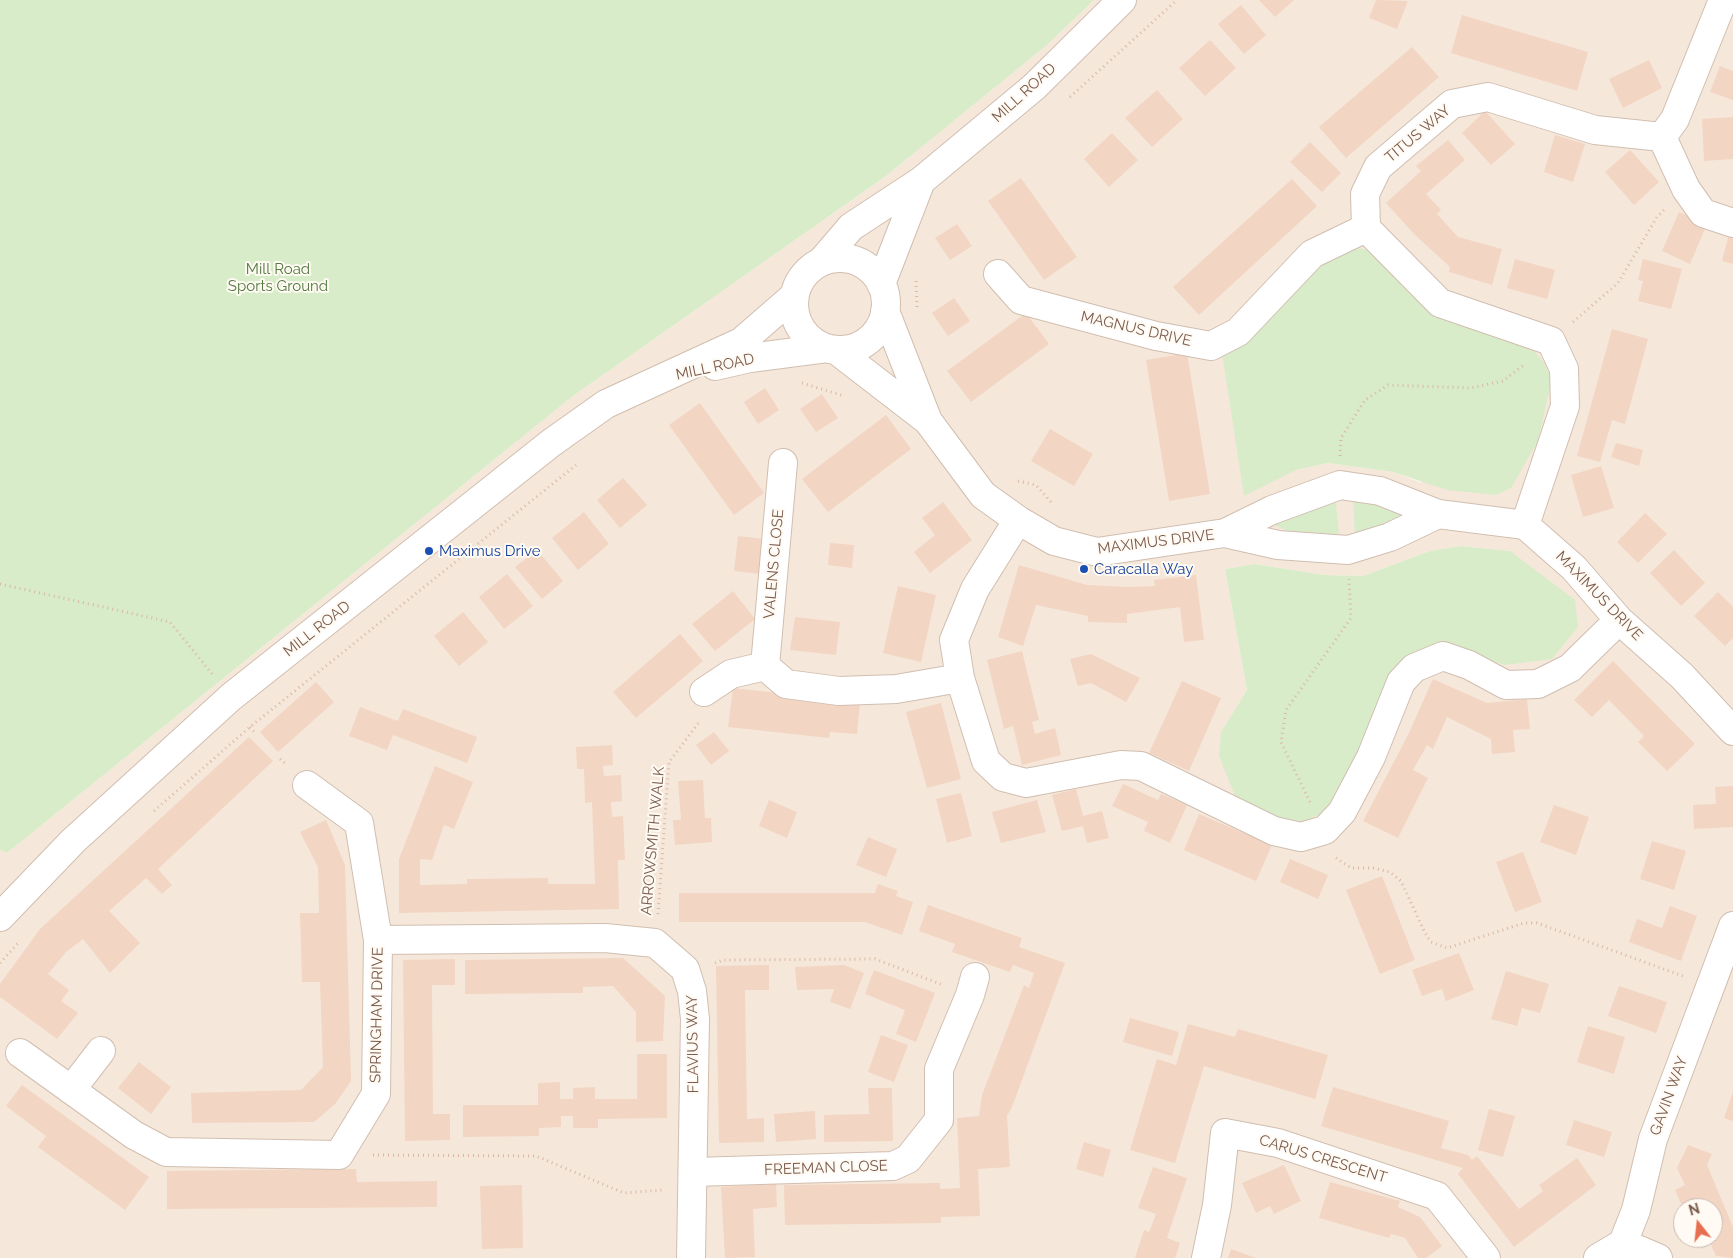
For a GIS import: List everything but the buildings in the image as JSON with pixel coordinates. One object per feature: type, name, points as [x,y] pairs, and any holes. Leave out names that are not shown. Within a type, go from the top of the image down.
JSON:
[{"type":"street","name":"MILL ROAD","points":[[821,262],[851,227],[921,182],[1034,86],[1122,0]]},
{"type":"street","points":[[1723,0],[1675,119],[1662,137],[1686,189],[1703,213],[1733,223]]},
{"type":"street","name":"TITUS WAY","points":[[1366,228],[1365,194],[1378,167],[1452,104],[1488,96],[1595,130],[1662,137]]},
{"type":"street","name":"MILL ROAD","points":[[881,284],[921,182]]},
{"type":"street","points":[[1366,228],[1440,302],[1551,341],[1564,369],[1565,406],[1525,525]]},
{"type":"street","name":"MAGNUS DRIVE","points":[[998,274],[1020,300],[1156,336],[1211,346],[1238,332],[1312,254],[1366,228]]},
{"type":"street","points":[[836,258],[859,262],[872,271],[881,284],[886,299],[885,311],[880,326],[870,339],[856,347],[831,349],[812,341],[801,330],[794,307],[794,296],[803,275],[821,262],[836,258]]},
{"type":"street","name":"MILL ROAD","points":[[0,917],[73,841],[231,697],[551,443],[606,404],[741,342],[794,296]]},
{"type":"street","name":"MAXIMUS DRIVE","points":[[885,311],[928,421],[983,495],[1018,520],[1054,541],[1097,552],[1225,533],[1272,510],[1340,484],[1380,491],[1438,514],[1525,525],[1574,568],[1619,620],[1682,676],[1733,731]]},
{"type":"street","name":"MILL ROAD","points":[[663,378],[750,358],[831,349]]},
{"type":"street","name":"MAXIMUS DRIVE","points":[[831,349],[928,421]]},
{"type":"street","name":"VALENS CLOSE","points":[[765,666],[783,463]]},
{"type":"street","name":"MAXIMUS DRIVE","points":[[1225,533],[1278,545],[1348,550],[1390,537],[1438,514]]},
{"type":"street","points":[[1018,520],[975,589],[954,640],[960,678],[986,761],[1003,777],[1026,783],[1121,765],[1141,766],[1274,831],[1301,837],[1325,830],[1342,812],[1371,757],[1401,682],[1414,668],[1443,656],[1469,665],[1506,685],[1538,684],[1570,668],[1619,620]]},
{"type":"street","points":[[704,692],[731,674],[765,666],[786,684],[839,691],[896,689],[960,678]]},
{"type":"street","name":"SPRINGHAM DRIVE","points":[[307,785],[359,824],[378,940],[376,1094],[339,1155]]},
{"type":"street","name":"GAVIN WAY","points":[[1623,1243],[1636,1210],[1653,1139],[1733,926]]},
{"type":"street","points":[[378,940],[605,938],[655,943]]},
{"type":"street","name":"FLAVIUS WAY","points":[[655,943],[685,969],[692,991],[695,1019],[692,1258]]},
{"type":"street","name":"FREEMAN CLOSE","points":[[693,1180],[893,1166],[908,1159],[939,1120],[939,1069],[972,986]]},
{"type":"street","points":[[71,1090],[101,1051]]},
{"type":"street","points":[[20,1053],[134,1136],[166,1152],[339,1155]]},
{"type":"street","name":"CARUS CRESCENT","points":[[1206,1258],[1217,1205],[1225,1133],[1278,1143],[1437,1196],[1486,1258]]},
{"type":"street","points":[[1598,1258],[1623,1243],[1658,1258]]},
{"type":"path","points":[[1063,103],[1177,0]]},
{"type":"path","points":[[1551,341],[1618,283],[1657,217],[1686,189]]},
{"type":"path","points":[[916,278],[917,311]]},
{"type":"path","points":[[794,382],[856,400],[877,382]]},
{"type":"path","points":[[153,812],[250,727],[578,464]]},
{"type":"path","points":[[1010,480],[1036,485],[1054,506]]},
{"type":"path","points":[[0,584],[170,622],[231,697]]},
{"type":"path","name":"ARROWSMITH WALK","points":[[655,943],[669,762],[706,713],[704,692]]},
{"type":"path","points":[[250,727],[254,732]]},
{"type":"path","points":[[0,963],[20,941]]},
{"type":"path","points":[[687,976],[723,960],[875,959],[972,986]]},
{"type":"path","points":[[339,1155],[536,1156],[624,1193],[693,1180]]},
{"type":"shaded area","points":[[1094,0],[1733,0],[1733,1258],[0,1258],[0,850],[7,853],[573,396],[886,176],[1047,45]],"holes":[[[1355,248],[1368,251],[1385,266],[1422,483],[1393,472],[1328,463],[1296,470],[1279,308],[1320,266]],[[1461,546],[1510,551],[1221,732],[1247,690],[1225,569],[1254,564],[1325,575],[1363,576],[1430,551]]]},
{"type":"green space","name":"Mill Road Sports Ground","points":[[0,0],[1094,0],[1047,45],[886,176],[573,396],[7,853],[0,850]]},
{"type":"green space","points":[[1355,248],[1368,250],[1385,266],[1530,346],[1544,363],[1552,379],[1538,441],[1511,488],[1496,495],[1447,490],[1393,472],[1328,463],[1296,470],[1244,496],[1222,353],[1279,308],[1320,266]]},
{"type":"green space","points":[[1353,497],[1414,515],[1355,537]]},
{"type":"green space","points":[[1328,502],[1336,502],[1339,536],[1289,532],[1271,523]]},
{"type":"green space","points":[[1461,546],[1510,551],[1575,600],[1578,627],[1552,659],[1505,665],[1444,645],[1326,812],[1304,821],[1274,818],[1235,796],[1219,756],[1221,732],[1247,690],[1225,569],[1254,564],[1325,575],[1363,576],[1430,551]]},
{"type":"place","name":"Maximus Drive","points":[[429,551]]},
{"type":"place","name":"Caracalla Way","points":[[1084,569]]}]
